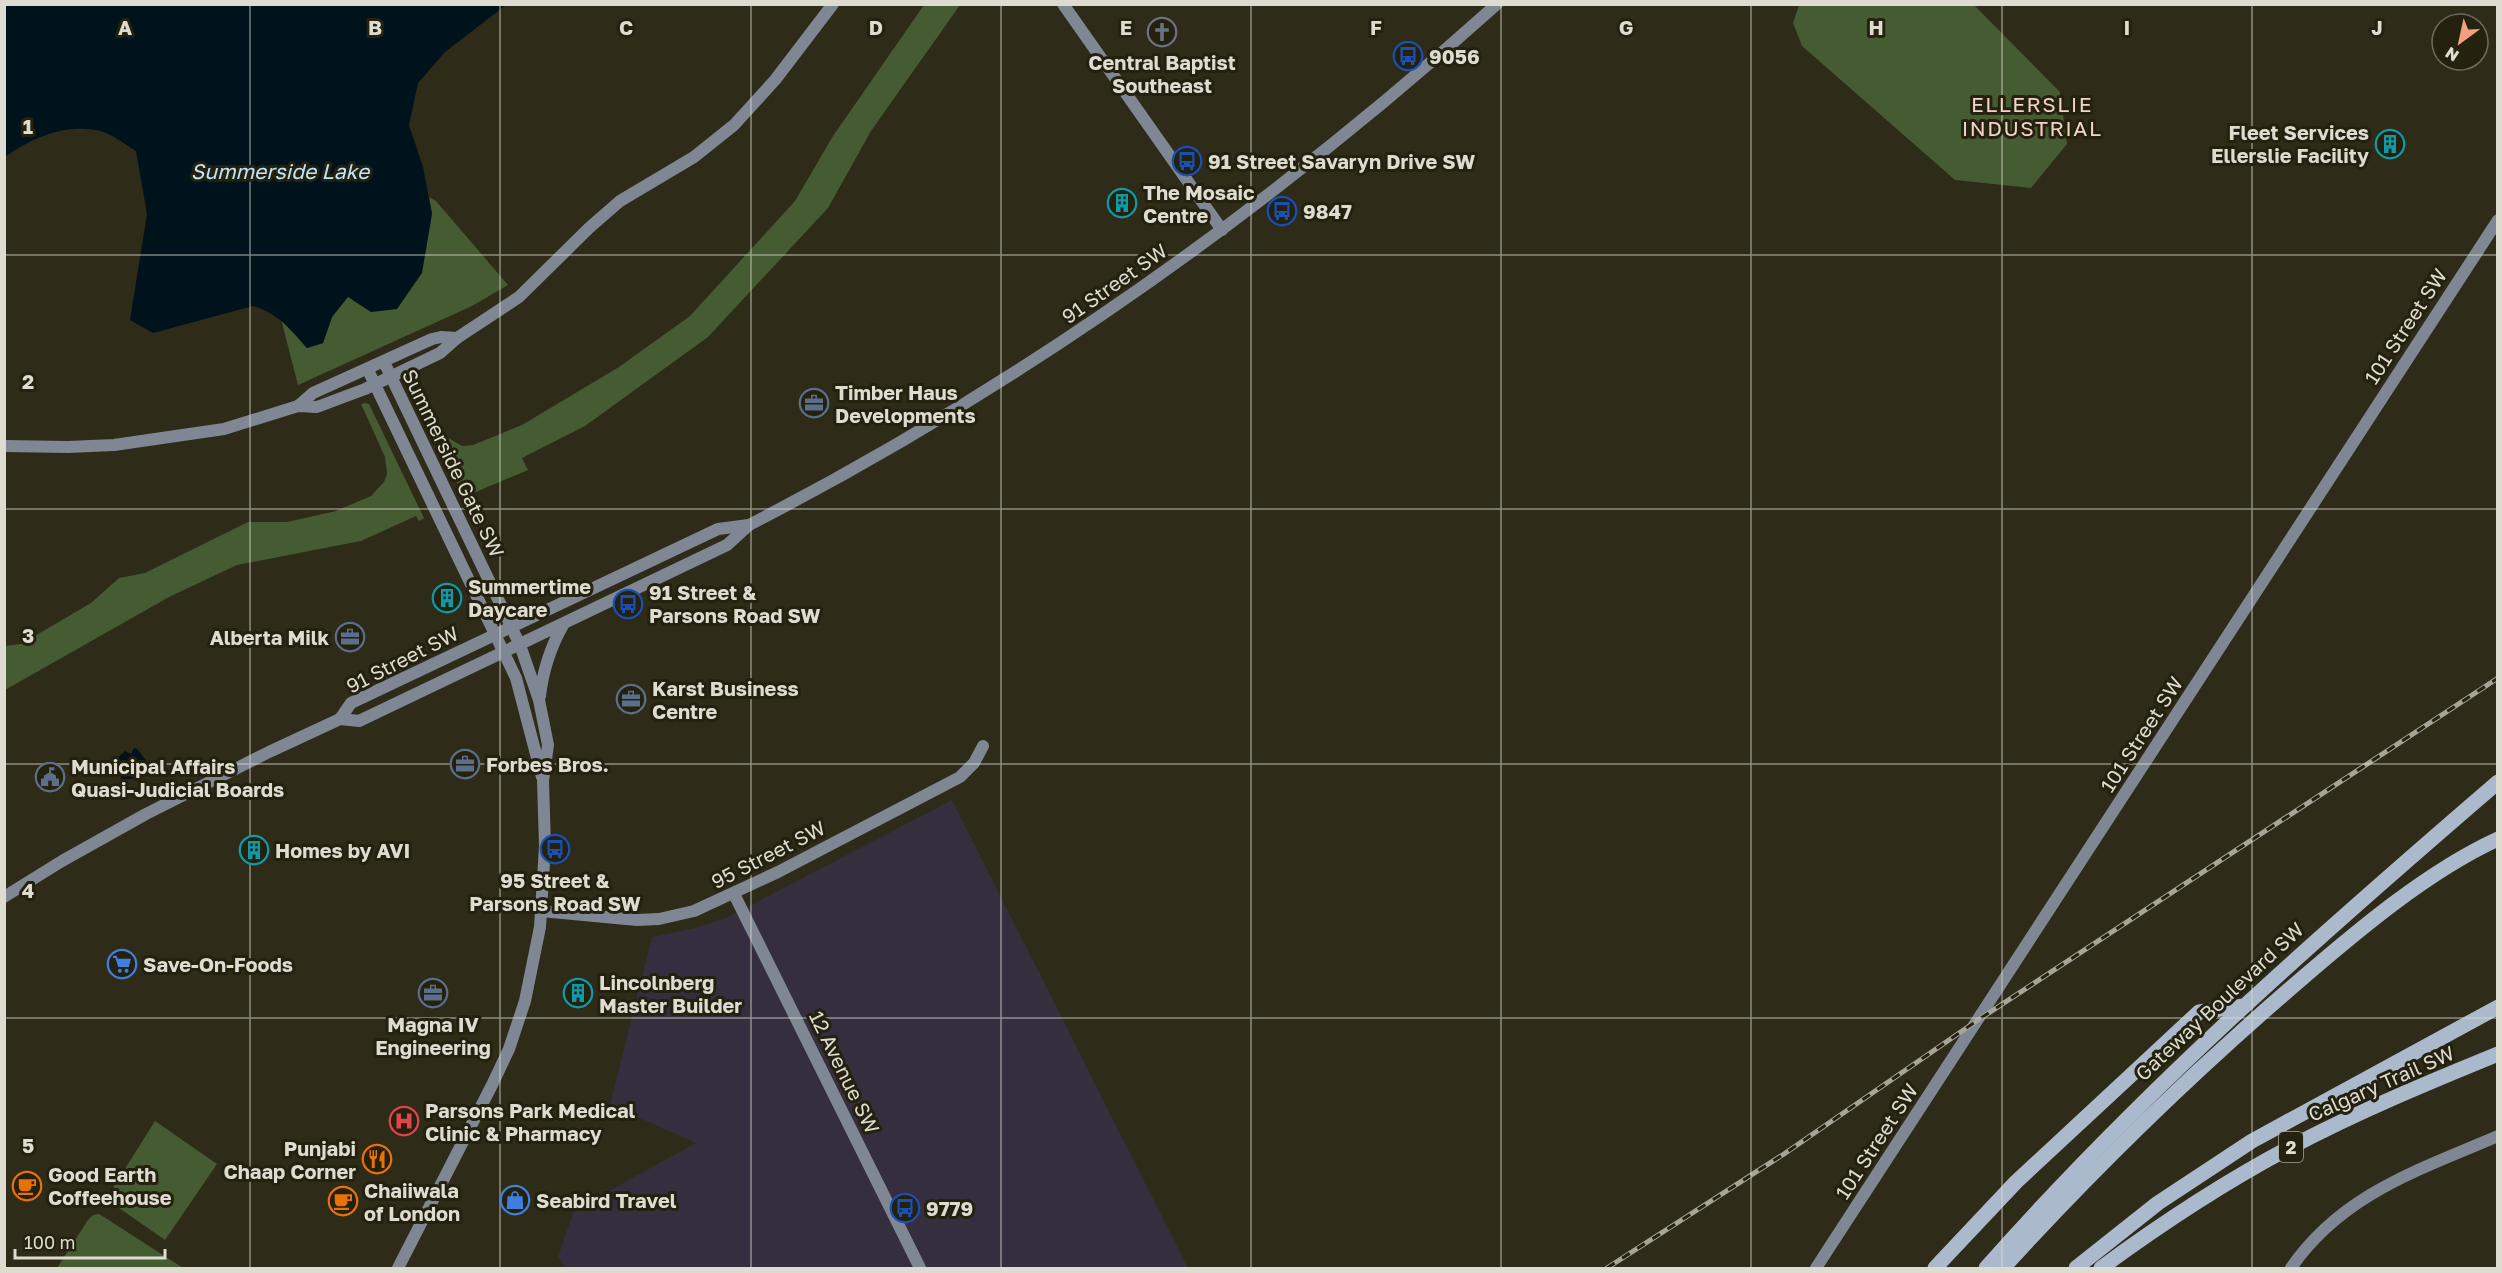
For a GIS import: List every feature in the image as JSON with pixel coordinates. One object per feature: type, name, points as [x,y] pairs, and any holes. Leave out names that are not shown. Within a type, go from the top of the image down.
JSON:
[{"type":"highway","name":"Gateway Boulevard SW","points":[[1986,1269],[2080,1164],[2166,1078],[2244,1005],[2498,782]]},
{"type":"highway","points":[[2003,1269],[2132,1133],[2223,1046],[2372,921],[2437,874],[2498,839]]},
{"type":"highway","points":[[1935,1269],[2016,1182],[2199,1012],[2244,1005]]},
{"type":"highway","points":[[2076,1269],[2158,1203],[2224,1158],[2304,1111],[2498,1007]]},
{"type":"highway","name":"Calgary Trail SW","points":[[2101,1269],[2194,1203],[2290,1147],[2417,1087],[2498,1054]]},
{"type":"highway","points":[[2116,1269],[2144,1237]]},
{"type":"street","points":[[4,446],[91,446],[167,439],[234,427],[298,406],[317,406],[375,384],[440,353],[457,338],[519,297],[620,201],[694,157],[734,125],[775,80],[833,4]]},
{"type":"street","points":[[1063,4],[1222,230]]},
{"type":"street","name":"91 Street SW","points":[[4,897],[62,861],[146,814],[269,752],[340,720],[359,721],[727,545],[749,525],[887,450],[1020,370],[1110,311],[1222,230],[1392,96],[1497,4]]},
{"type":"street","name":"101 Street SW","points":[[1816,1269],[2498,220]]},
{"type":"street","points":[[298,406],[313,393],[432,339],[457,338]]},
{"type":"street","name":"Summerside Gate SW","points":[[384,362],[512,627],[539,700]]},
{"type":"street","name":"Summerside Gate SW","points":[[368,370],[516,678],[543,781]]},
{"type":"street","name":"91 Street SW","points":[[340,720],[351,703],[718,529],[749,525]]},
{"type":"street","points":[[398,1269],[461,1149],[509,1049],[530,981],[542,911],[545,846],[543,781],[548,745],[539,700],[544,668],[553,643],[563,625]]},
{"type":"street","name":"95 Street SW","points":[[542,911],[637,920],[659,919],[694,911],[734,894],[960,777],[974,763],[983,746]]},
{"type":"street","name":"12 Avenue SW","points":[[734,894],[920,1269]]},
{"type":"street","points":[[2291,1269],[2328,1226],[2360,1200],[2390,1182],[2498,1136]]},
{"type":"shaded area","points":[[952,800],[1188,1268],[566,1268],[558,1257],[574,1210],[696,1143],[610,1105],[652,937],[695,928],[726,918]]},
{"type":"green space","points":[[924,5],[960,5],[871,131],[828,208],[708,337],[585,426],[522,458],[528,470],[464,497],[435,438],[442,434],[462,446],[473,445],[522,425],[619,367],[690,316],[795,201],[833,136]]},
{"type":"green space","points":[[1799,5],[1974,5],[2060,92],[2067,144],[2031,188],[1955,180],[1802,46],[1793,23]]},
{"type":"green space","points":[[429,197],[436,201],[508,285],[472,306],[298,385],[281,319],[307,348],[323,343],[332,317],[348,296],[371,311],[432,214]]},
{"type":"green space","points":[[361,404],[369,404],[424,518],[419,521],[416,516],[361,541],[237,565],[169,597],[5,690],[5,646],[21,644],[91,603],[119,578],[145,573],[248,522],[287,522],[336,511],[371,496],[384,482],[387,474],[385,457]]},
{"type":"green space","points":[[155,1121],[217,1164],[165,1240],[106,1199]]},
{"type":"green space","points":[[99,1214],[183,1268],[57,1268],[88,1220],[93,1215]]},
{"type":"water","name":"Summerside Lake","points":[[5,4],[506,5],[445,52],[418,83],[409,125],[423,167],[432,214],[422,273],[397,309],[371,312],[348,297],[332,317],[323,343],[307,348],[277,317],[253,306],[153,333],[130,320],[147,214],[136,151],[105,132],[74,129],[38,138],[5,157]]},
{"type":"water","points":[[134,748],[150,765],[149,770],[140,777],[122,779],[116,770],[114,761],[125,751],[131,754]]},
{"type":"railway","points":[[1607,1268],[1784,1154],[1978,1020],[2498,678]]},
{"type":"place","name":"Central Baptist Southeast","points":[[1162,32]]},
{"type":"place","name":"9056","points":[[1408,56]]},
{"type":"place","name":"Fleet Services Ellerslie Facility","points":[[2390,144]]},
{"type":"place","name":"91 Street Savaryn Drive SW","points":[[1187,161]]},
{"type":"place","name":"The Mosaic Centre","points":[[1122,203]]},
{"type":"place","name":"9847","points":[[1282,211]]},
{"type":"place","name":"Timber Haus Developments","points":[[814,403]]},
{"type":"place","name":"Summertime Daycare","points":[[447,598]]},
{"type":"place","name":"91 Street & Parsons Road SW","points":[[628,604]]},
{"type":"place","name":"Alberta Milk","points":[[350,637]]},
{"type":"place","name":"Karst Business Centre","points":[[631,699]]},
{"type":"place","name":"Forbes Bros.","points":[[465,764]]},
{"type":"place","name":"Municipal Affairs Quasi-Judicial Boards","points":[[50,777]]},
{"type":"place","name":"95 Street & Parsons Road SW","points":[[555,849]]},
{"type":"place","name":"Homes by AVI","points":[[254,850]]},
{"type":"place","name":"Save-On-Foods","points":[[122,964]]},
{"type":"place","name":"Magna IV Engineering","points":[[433,993]]},
{"type":"place","name":"Lincolnberg Master Builder","points":[[578,993]]},
{"type":"place","name":"Parsons Park Medical Clinic & Pharmacy","points":[[404,1121]]},
{"type":"place","name":"Punjabi Chaap Corner","points":[[377,1159]]},
{"type":"place","name":"Good Earth Coffeehouse","points":[[27,1186]]},
{"type":"place","name":"Seabird Travel","points":[[515,1200]]},
{"type":"place","name":"Chaiiwala of London","points":[[343,1201]]},
{"type":"place","name":"9779","points":[[905,1208]]},
{"type":"district","name":"ELLERSLIE INDUSTRIAL","points":[[2032,116]]}]
